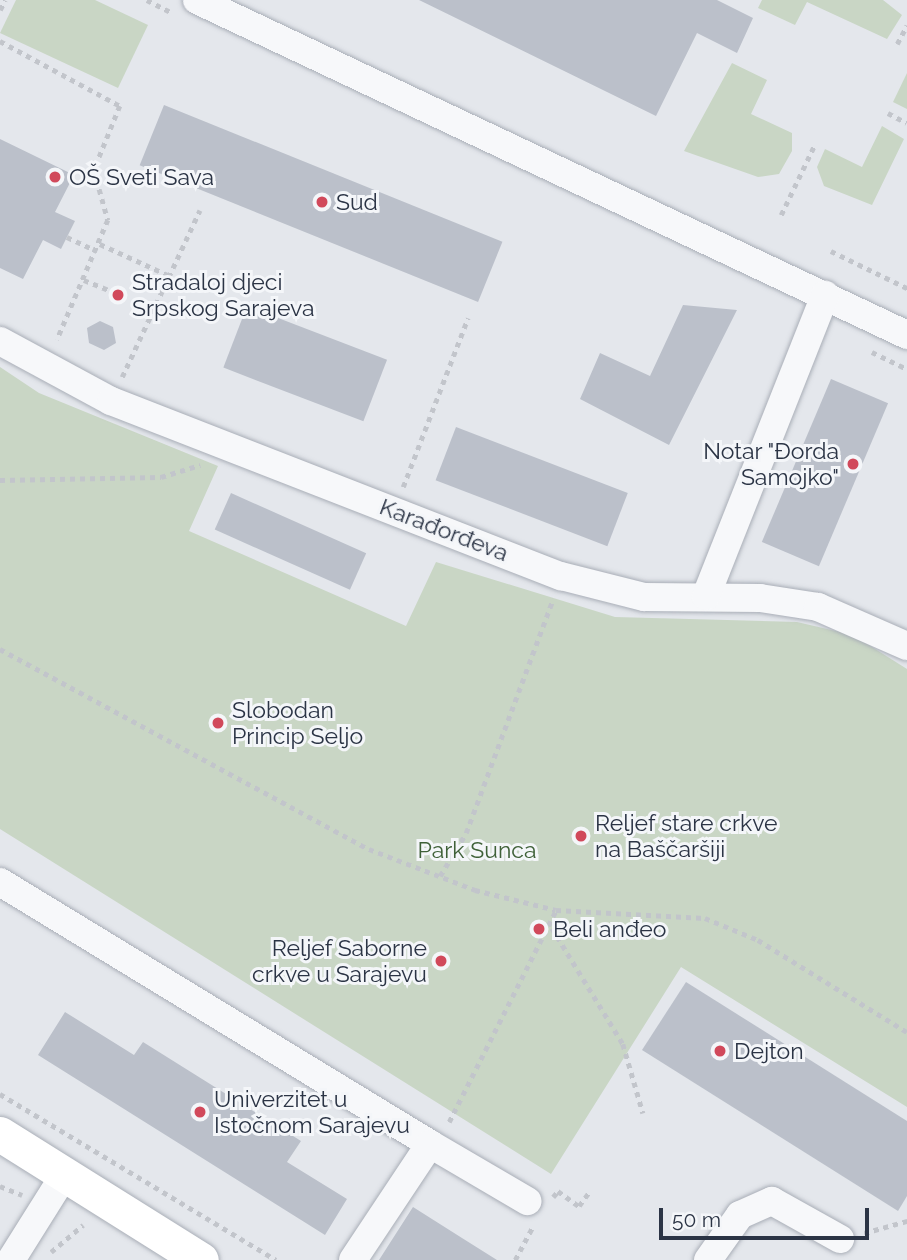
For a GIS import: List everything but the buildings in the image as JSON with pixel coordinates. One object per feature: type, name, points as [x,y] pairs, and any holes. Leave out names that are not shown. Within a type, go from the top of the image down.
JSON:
[{"type":"main road","points":[[0,1134],[201,1260]]},
{"type":"street","points":[[197,0],[907,335]]},
{"type":"street","points":[[706,596],[825,295]]},
{"type":"street","name":"Karađorđeva","points":[[0,341],[111,401],[561,576],[644,597],[706,596],[818,607],[907,646]]},
{"type":"street","points":[[0,882],[538,1207]]},
{"type":"street","points":[[353,1260],[430,1144]]},
{"type":"street","points":[[12,1260],[65,1174]]},
{"type":"street","points":[[708,1260],[740,1215],[772,1201],[840,1239]]},
{"type":"path","points":[[0,10],[5,0]]},
{"type":"path","points":[[897,44],[907,25]]},
{"type":"path","points":[[0,41],[120,106],[94,170],[108,220],[47,368]]},
{"type":"path","points":[[888,113],[907,123]]},
{"type":"path","points":[[781,215],[815,144]]},
{"type":"path","points":[[128,364],[200,210]]},
{"type":"path","points":[[67,236],[97,251]]},
{"type":"path","points":[[100,243],[170,276]]},
{"type":"path","points":[[831,251],[907,288]]},
{"type":"path","points":[[84,280],[111,291]]},
{"type":"path","points":[[399,497],[468,318]]},
{"type":"path","points":[[0,480],[161,477],[245,452]]},
{"type":"path","points":[[440,876],[466,834],[561,576]]},
{"type":"path","points":[[0,649],[369,849],[440,876],[556,910],[713,921],[758,940],[907,1032]]},
{"type":"path","points":[[449,1122],[552,927],[556,910]]},
{"type":"path","points":[[552,927],[623,1044],[643,1113]]},
{"type":"path","points":[[0,1094],[276,1260]]},
{"type":"path","points":[[515,1260],[511,1257],[538,1207],[558,1191],[579,1206],[589,1192]]},
{"type":"path","points":[[840,1239],[907,1222]]},
{"type":"path","points":[[43,1260],[83,1225]]},
{"type":"green space","points":[[16,0],[95,0],[148,25],[118,88],[0,33]]},
{"type":"green space","points":[[762,0],[883,0],[902,15],[887,39],[807,2],[795,25],[758,8]]},
{"type":"green space","points":[[732,63],[767,80],[751,114],[792,133],[792,151],[779,174],[758,177],[684,151]]},
{"type":"green space","points":[[907,73],[907,109],[893,102]]},
{"type":"green space","points":[[882,126],[904,139],[872,205],[824,186],[817,167],[825,149],[862,167]]},
{"type":"green space","name":"Park Sunca","points":[[0,367],[39,393],[218,466],[189,531],[406,626],[436,562],[615,617],[797,622],[853,635],[907,669],[907,1107],[681,967],[551,1174],[0,829]]},
{"type":"place","name":"OŠ Sveti Sava","points":[[55,177]]},
{"type":"place","name":"Sud","points":[[322,202]]},
{"type":"place","name":"Stradaloj djeci Srpskog Sarajeva","points":[[118,295]]},
{"type":"place","name":"Notar \"Đorda Samojko\"","points":[[853,464]]},
{"type":"place","name":"Slobodan Princip Seljo","points":[[218,723]]},
{"type":"place","name":"Reljef stare crkve na Baščaršiji","points":[[581,836]]},
{"type":"place","name":"Beli anđeo","points":[[539,929]]},
{"type":"place","name":"Reljef Saborne crkve u Sarajevu","points":[[441,961]]},
{"type":"place","name":"Dejton","points":[[720,1051]]},
{"type":"place","name":"Univerzitet u Istočnom Sarajevu","points":[[200,1112]]}]
